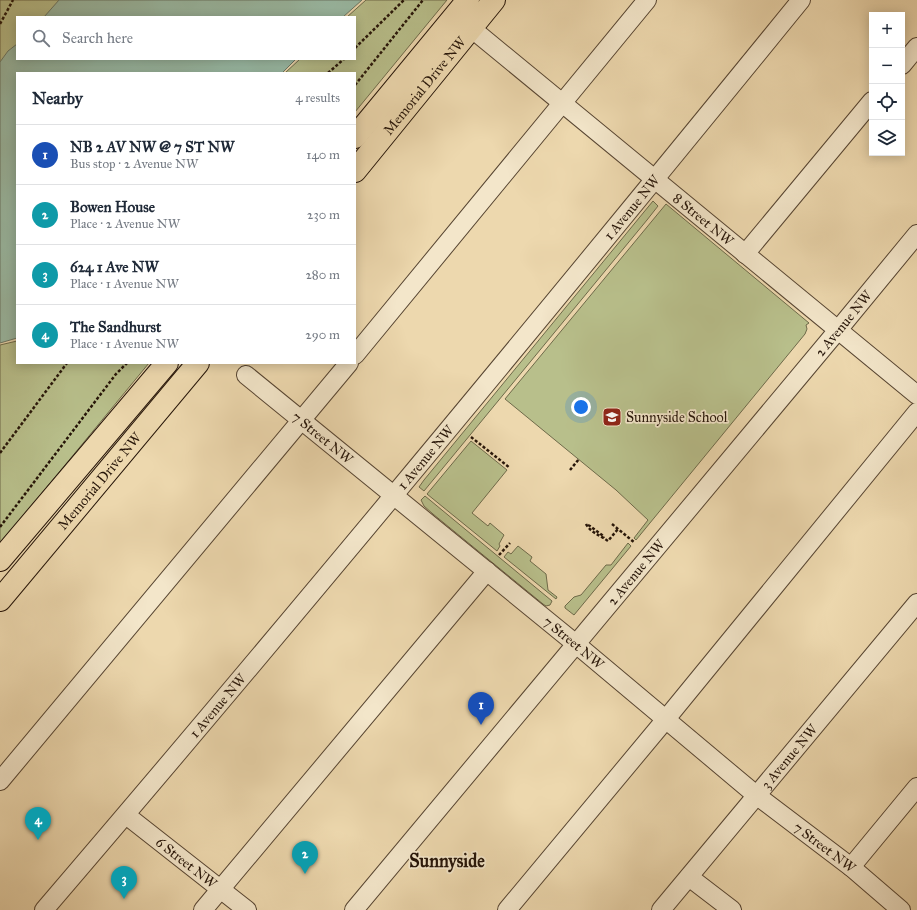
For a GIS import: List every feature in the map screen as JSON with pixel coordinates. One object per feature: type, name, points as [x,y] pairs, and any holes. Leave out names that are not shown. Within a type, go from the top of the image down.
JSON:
[{"type":"main road","name":"Memorial Drive NW","points":[[356,136],[468,0]]},
{"type":"main road","name":"Memorial Drive NW","points":[[356,170],[494,0]]},
{"type":"main road","name":"Memorial Drive NW","points":[[0,560],[166,364]]},
{"type":"main road","name":"Memorial Drive NW","points":[[0,600],[197,364]]},
{"type":"street","points":[[356,354],[646,0]]},
{"type":"street","name":"1 Avenue NW","points":[[44,910],[126,815],[394,496],[655,180],[801,0]]},
{"type":"street","name":"8 Street NW","points":[[471,28],[917,395]]},
{"type":"street","points":[[905,61],[917,47]]},
{"type":"street","points":[[745,254],[869,105]]},
{"type":"street","name":"2 Avenue NW","points":[[354,910],[917,234]]},
{"type":"street","points":[[0,781],[348,364]]},
{"type":"street","name":"7 Street NW","points":[[246,375],[576,644],[756,795],[851,867],[901,910]]},
{"type":"street","points":[[507,910],[666,719],[917,412]]},
{"type":"street","points":[[203,910],[487,571]]},
{"type":"street","name":"3 Avenue NW","points":[[661,910],[917,603]]},
{"type":"street","points":[[851,867],[917,787]]},
{"type":"street","name":"6 Street NW","points":[[126,815],[247,910]]},
{"type":"street","points":[[689,876],[732,910]]},
{"type":"path","points":[[0,24],[14,0]]},
{"type":"path","points":[[356,47],[404,0]]},
{"type":"path","points":[[356,84],[423,0]]},
{"type":"path","points":[[329,72],[343,60]]},
{"type":"path","points":[[0,453],[66,364]]},
{"type":"path","points":[[0,527],[116,374],[126,364]]},
{"type":"path","points":[[471,437],[510,468]]},
{"type":"path","points":[[570,470],[579,459]]},
{"type":"path","points":[[612,524],[635,543]]},
{"type":"path","points":[[587,525],[588,528],[600,538],[604,538],[608,541],[618,529]]},
{"type":"path","points":[[499,555],[510,542]]},
{"type":"shaded area","points":[[0,0],[65,0],[50,16],[16,16],[16,54],[0,71]]},
{"type":"shaded area","points":[[59,0],[362,0],[344,16],[45,16]]},
{"type":"shaded area","points":[[366,0],[447,0],[356,111],[356,72],[286,72],[299,60],[356,60],[356,16],[348,16]]},
{"type":"shaded area","points":[[16,45],[16,60],[295,60],[283,72],[16,72],[16,338],[0,343],[0,62],[8,51]]},
{"type":"shaded area","points":[[653,201],[658,206],[647,220],[424,491],[419,487],[424,480]]},
{"type":"shaded area","name":"Sunnyside School","points":[[666,204],[809,323],[806,325],[807,329],[805,334],[636,540],[634,538],[648,520],[616,490],[505,399]]},
{"type":"shaded area","points":[[16,341],[16,364],[148,364],[0,544],[0,345]]},
{"type":"shaded area","points":[[471,441],[507,470],[472,513],[488,526],[490,523],[504,535],[497,551],[427,494]]},
{"type":"shaded area","points":[[425,496],[552,601],[550,605],[546,606],[543,604],[433,514],[424,506],[421,500]]},
{"type":"shaded area","points":[[628,543],[631,546],[574,615],[565,608],[565,606],[574,597],[581,595],[606,565],[611,565]]},
{"type":"shaded area","points":[[518,546],[532,557],[530,561],[546,574],[548,590],[557,597],[556,599],[504,557],[508,552],[511,554]]},
{"type":"place","name":"Sunnyside School","points":[[612,417]]},
{"type":"place","name":"NB 2 AV NW @ 7 ST NW","points":[[481,725]]},
{"type":"place","name":"The Sandhurst","points":[[38,840]]},
{"type":"place","name":"Bowen House","points":[[305,874]]},
{"type":"place","name":"624 1 Ave NW","points":[[124,899]]},
{"type":"district","name":"Sunnyside","points":[[447,861]]}]
